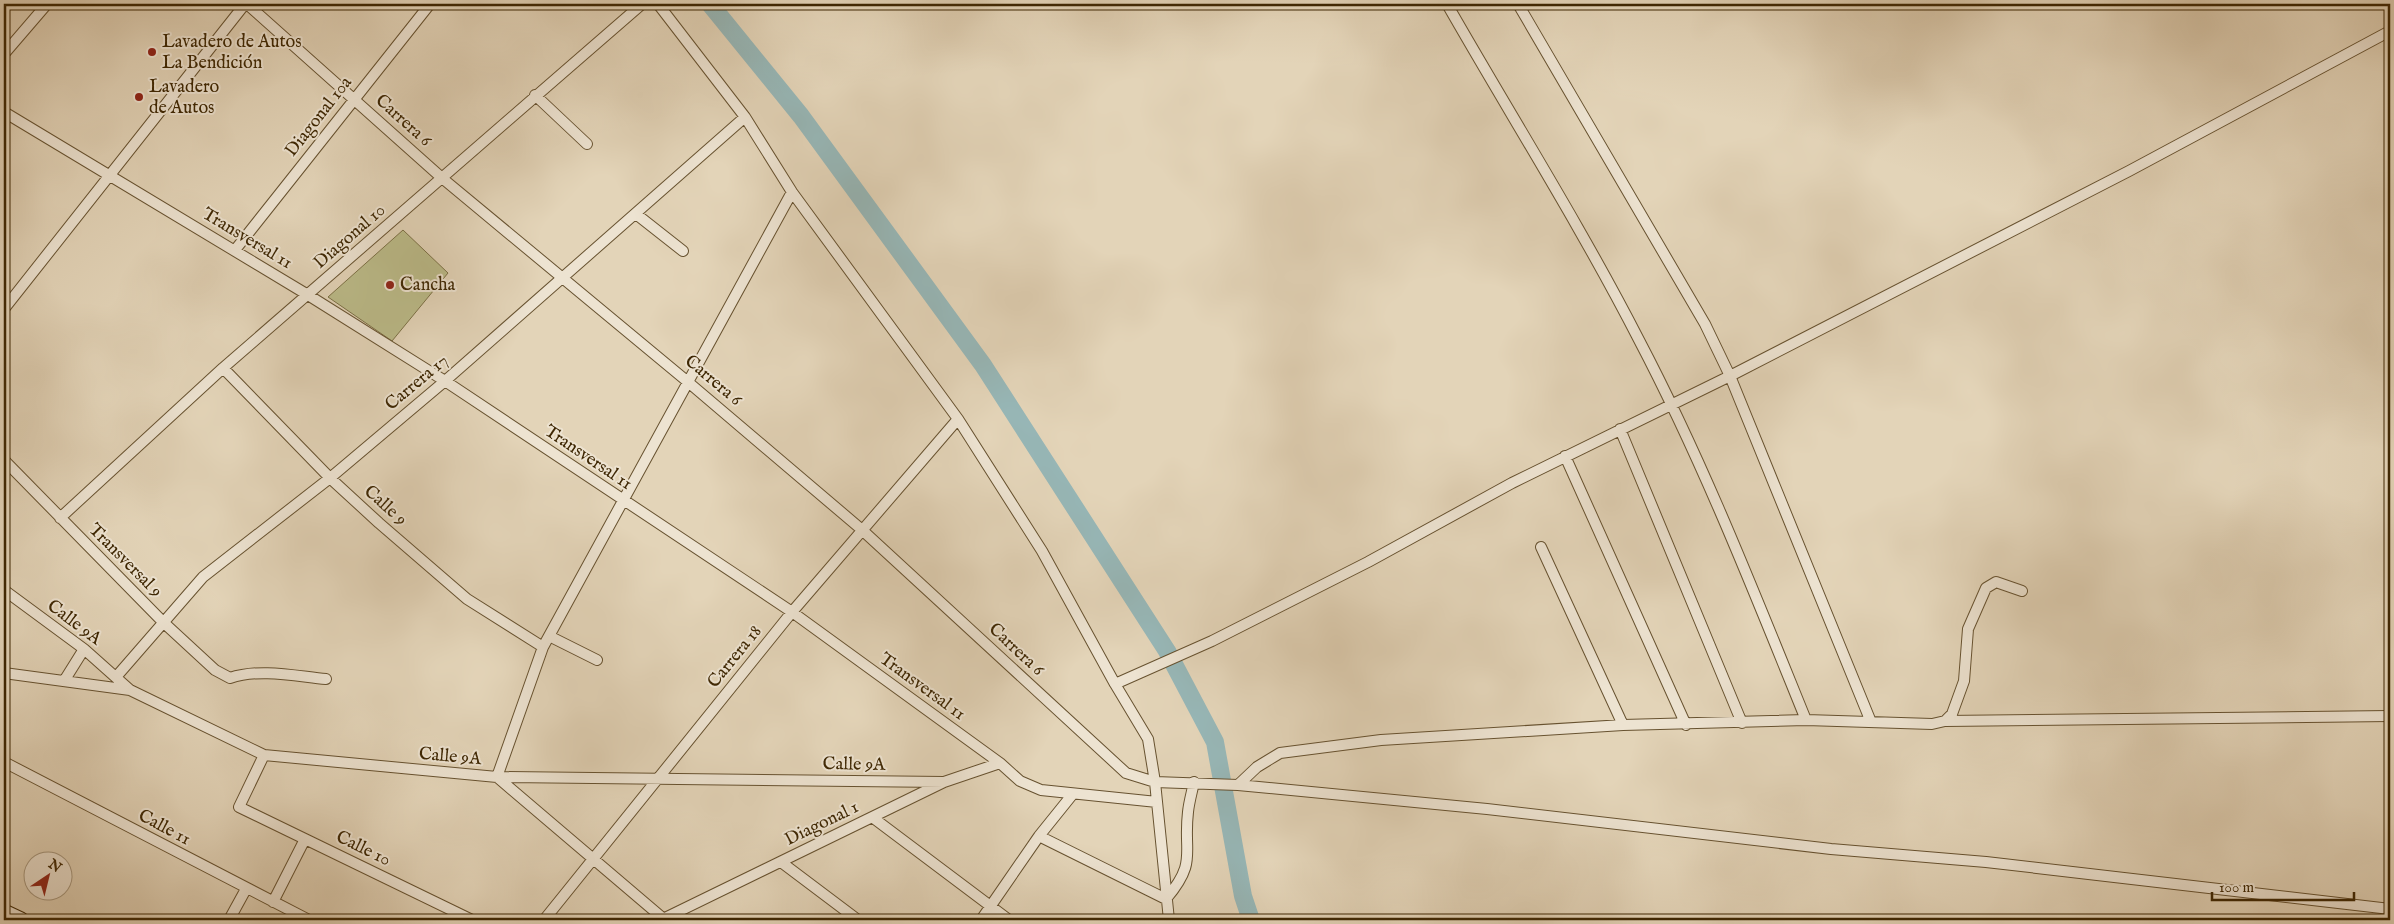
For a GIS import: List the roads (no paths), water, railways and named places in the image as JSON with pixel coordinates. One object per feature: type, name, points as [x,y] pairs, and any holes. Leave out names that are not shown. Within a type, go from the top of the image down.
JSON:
[{"type":"street","points":[[4,54],[47,4]]},
{"type":"street","points":[[4,309],[246,4]]},
{"type":"street","name":"Carrera 6","points":[[246,4],[355,98],[442,178],[564,278],[861,529],[1126,773],[1155,782],[1238,785],[1487,809],[1831,850],[1986,862],[2390,909]]},
{"type":"street","name":"Diagonal 10a","points":[[235,250],[430,4]]},
{"type":"street","name":"Diagonal 10","points":[[60,518],[223,368],[642,4]]},
{"type":"street","points":[[658,4],[745,117],[792,192],[958,419],[1042,551],[1114,684],[1148,739],[1155,782],[1169,920]]},
{"type":"street","points":[[1447,4],[1562,198],[1640,340],[1722,517],[1806,720]]},
{"type":"street","points":[[1518,4],[1705,324],[1730,376],[1871,722]]},
{"type":"street","points":[[1114,684],[1212,641],[1368,562],[1512,483],[1730,376],[2129,171],[2390,31]]},
{"type":"street","points":[[535,95],[586,144]]},
{"type":"street","name":"Transversal 11","points":[[4,112],[308,294],[445,381],[792,612],[1000,764],[1020,781],[1041,790],[1072,795],[1156,802]]},
{"type":"street","name":"Carrera 17","points":[[116,677],[203,577],[330,478],[445,381],[745,117]]},
{"type":"street","points":[[663,920],[497,777],[543,647],[792,192]]},
{"type":"street","points":[[636,214],[683,251]]},
{"type":"street","name":"Calle 9","points":[[223,368],[330,478],[467,599],[543,647]]},
{"type":"street","name":"Carrera 18","points":[[544,920],[792,612],[861,529],[958,419]]},
{"type":"street","points":[[1620,430],[1742,723]]},
{"type":"street","points":[[1566,456],[1686,725]]},
{"type":"street","name":"Transversal 9","points":[[4,460],[163,622],[215,670],[230,678],[243,673],[257,672],[326,679]]},
{"type":"street","points":[[1541,547],[1623,725]]},
{"type":"street","points":[[1945,722],[1952,714],[1964,681],[1968,630],[1986,588],[1996,582],[2022,591]]},
{"type":"street","name":"Calle 9A","points":[[4,590],[84,649],[130,690],[264,755],[497,777],[944,782]]},
{"type":"street","points":[[549,636],[597,660]]},
{"type":"street","points":[[64,681],[84,649]]},
{"type":"street","points":[[4,673],[130,690]]},
{"type":"street","points":[[1238,785],[1257,767],[1280,753],[1381,740],[1623,725],[1686,725],[1806,720],[1932,724],[1945,722],[2390,716]]},
{"type":"street","name":"Calle 10","points":[[264,755],[239,807],[472,920]]},
{"type":"street","name":"Calle 11","points":[[4,762],[309,920]]},
{"type":"street","name":"Diagonal 1","points":[[663,920],[944,782],[1000,764]]},
{"type":"street","points":[[1166,899],[1184,872],[1189,856],[1187,813],[1194,782]]},
{"type":"street","points":[[981,920],[1040,836],[1072,795]]},
{"type":"street","points":[[872,817],[1009,920]]},
{"type":"street","points":[[1040,836],[1166,899]]},
{"type":"street","points":[[273,902],[305,839]]},
{"type":"street","points":[[781,862],[858,920]]},
{"type":"street","points":[[229,920],[246,889]]},
{"type":"street","points":[[4,912],[21,920]]},
{"type":"waterway","points":[[710,4],[801,116],[983,365],[1167,651],[1215,742],[1243,896],[1251,920]]},
{"type":"place","name":"Lavadero de Autos La Bendición","points":[[152,52]]},
{"type":"place","name":"Lavadero de Autos","points":[[139,97]]},
{"type":"place","name":"Cancha","points":[[390,285]]}]
